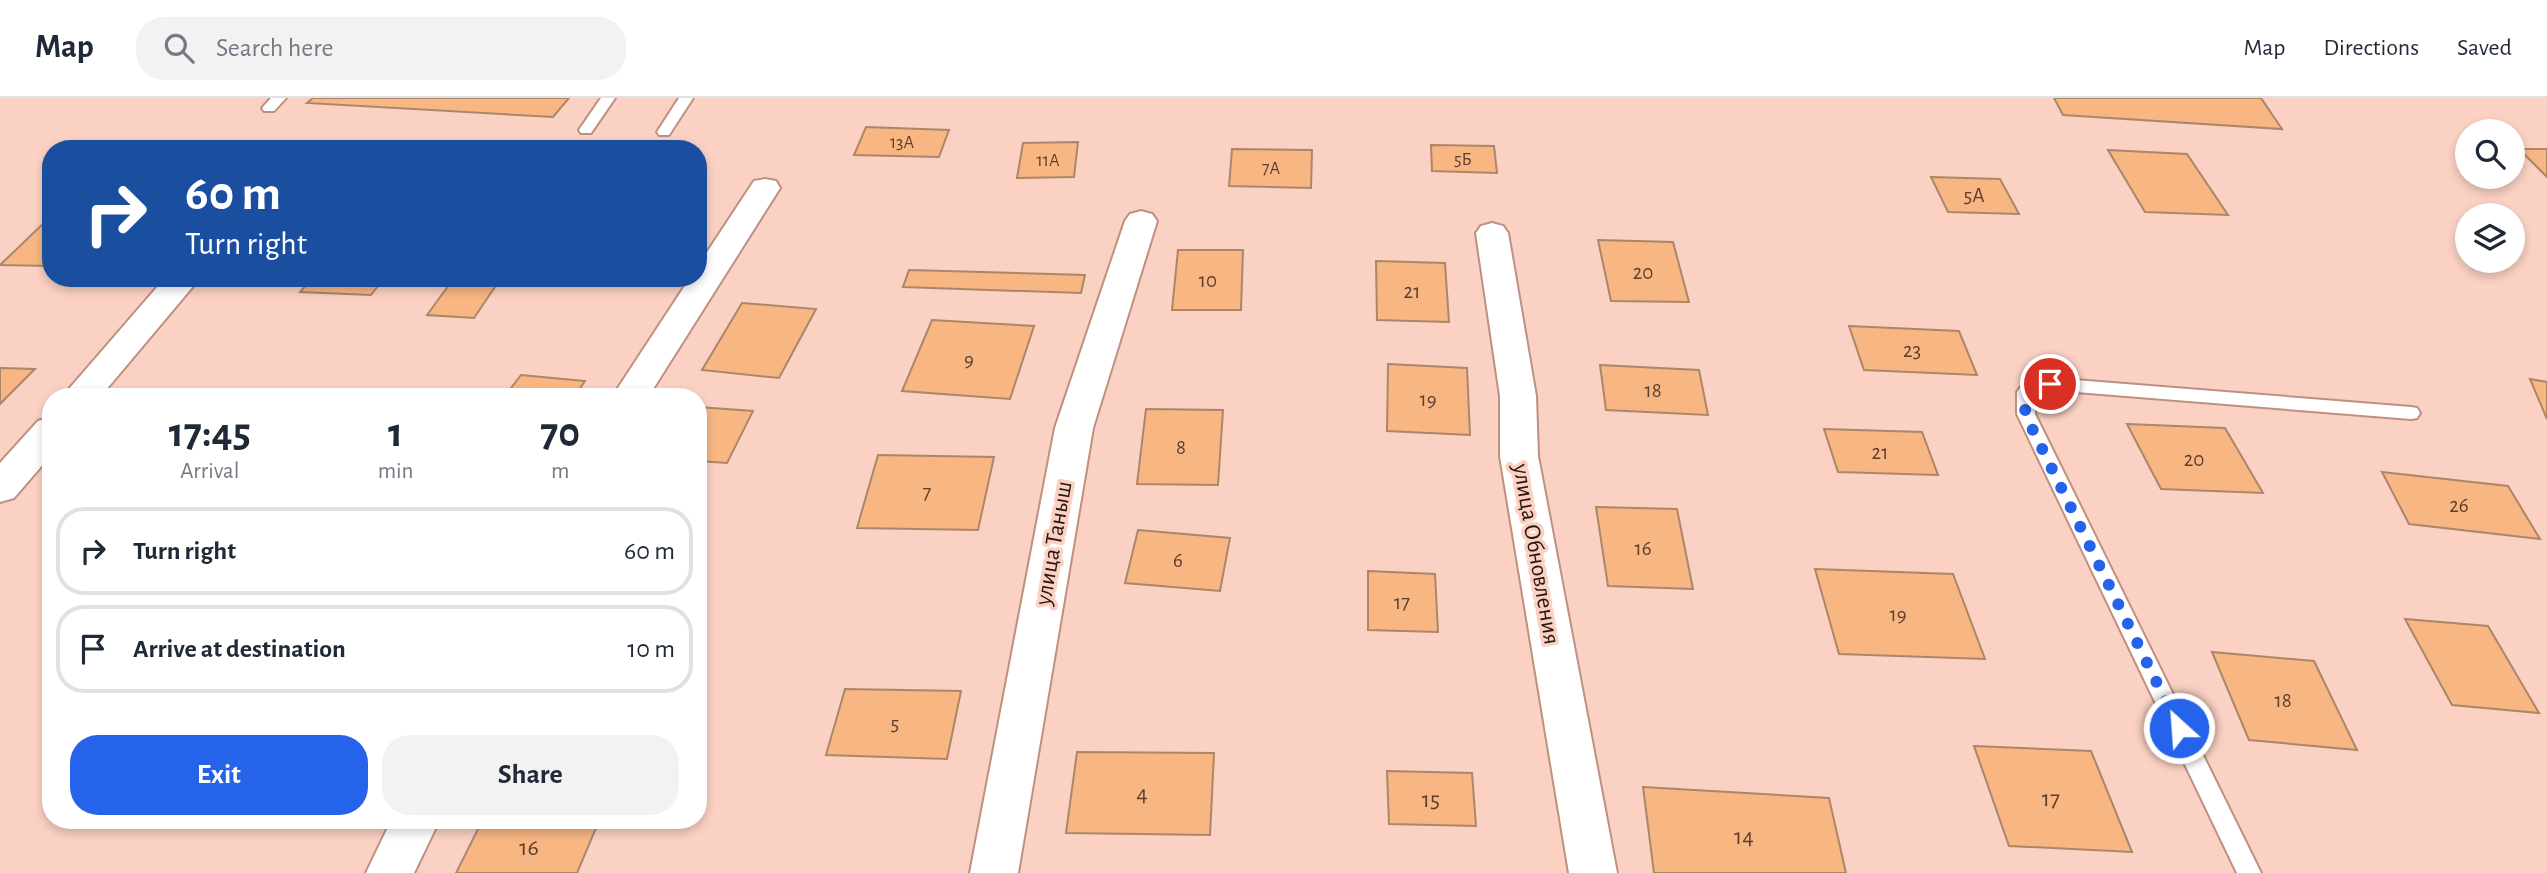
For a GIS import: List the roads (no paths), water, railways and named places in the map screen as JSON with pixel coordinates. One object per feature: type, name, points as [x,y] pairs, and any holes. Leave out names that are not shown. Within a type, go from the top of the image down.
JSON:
[{"type":"street","points":[[707,278],[765,188]]},
{"type":"street","name":"улица Таныш","points":[[994,873],[1074,428],[1142,221]]},
{"type":"street","name":"улица Обновления","points":[[1492,233],[1518,396],[1519,456],[1593,873]]},
{"type":"street","points":[[88,388],[176,287]]},
{"type":"street","points":[[636,388],[701,287]]},
{"type":"street","points":[[0,488],[42,440]]},
{"type":"street","points":[[390,873],[411,829]]},
{"type":"lane","points":[[586,130],[608,98]]},
{"type":"lane","points":[[664,132],[686,98]]},
{"type":"lane","points":[[2249,873],[2025,414],[2026,392],[2050,384],[2411,413]]}]
